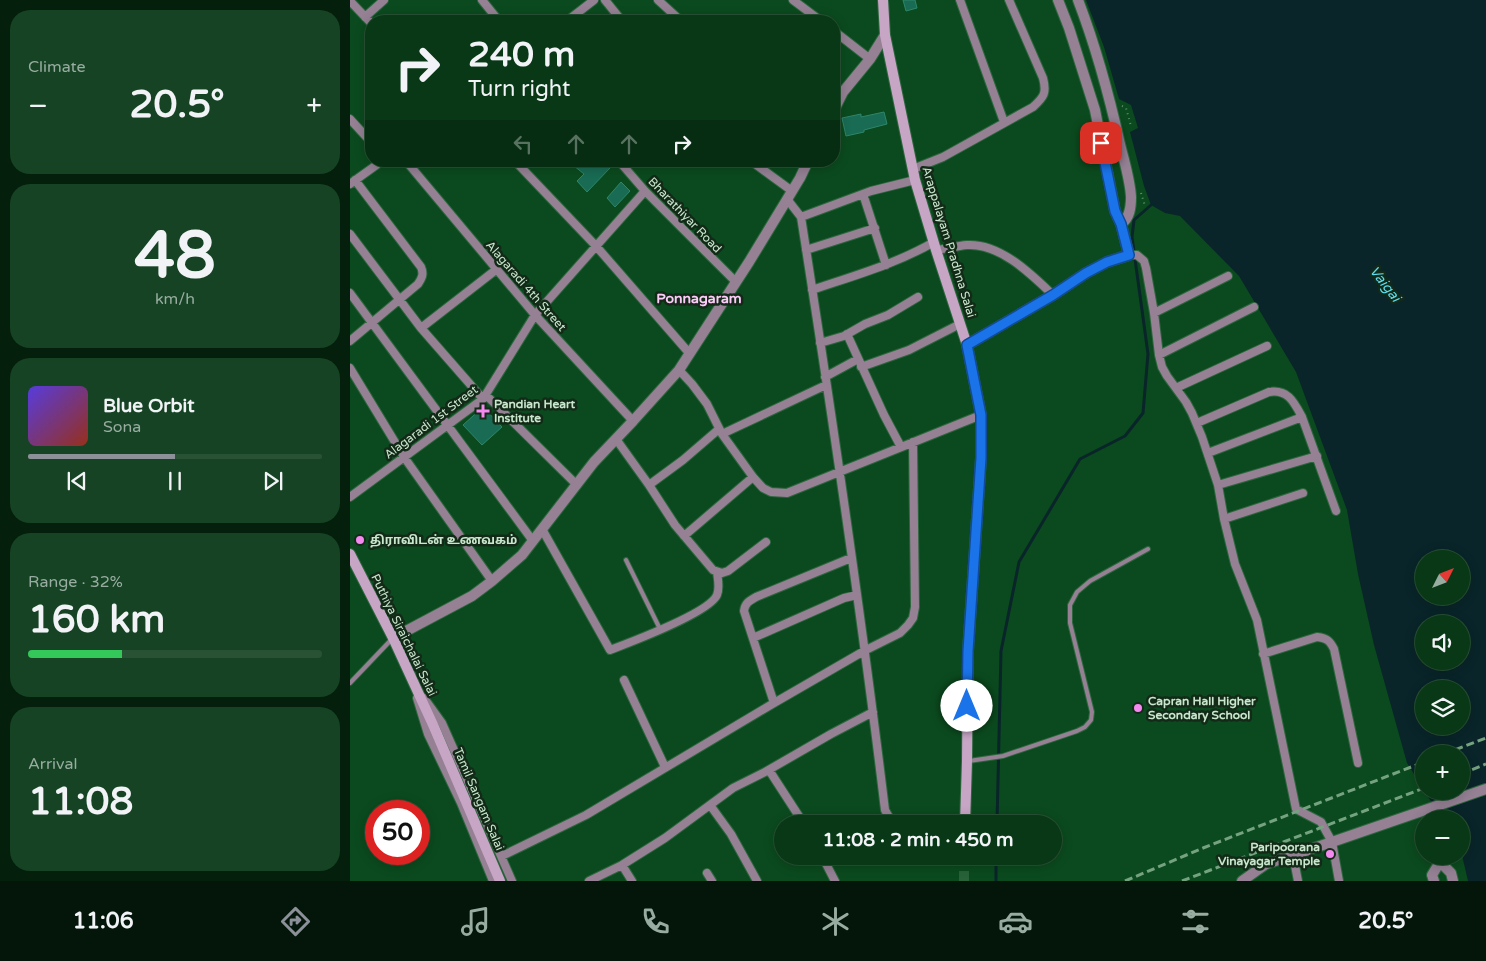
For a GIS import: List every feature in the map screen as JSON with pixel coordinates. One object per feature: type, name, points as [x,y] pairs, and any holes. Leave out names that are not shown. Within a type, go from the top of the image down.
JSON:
[{"type":"main road","name":"Arappalayam Pradhna Salai","points":[[883,0],[885,34],[914,175],[967,345],[981,415],[981,458],[968,651],[965,815]]},
{"type":"main road","name":"Puthiya Siraichalai Salai","points":[[350,554],[393,638],[434,728]]},
{"type":"main road","name":"Tamil Sangam Salai","points":[[434,728],[500,881]]},
{"type":"street","points":[[372,15],[384,0]]},
{"type":"street","points":[[482,0],[494,15]]},
{"type":"street","points":[[574,15],[593,0]]},
{"type":"street","points":[[604,0],[617,15]]},
{"type":"street","points":[[658,0],[674,15]]},
{"type":"street","points":[[794,0],[813,15]]},
{"type":"street","points":[[960,0],[1004,122]]},
{"type":"street","points":[[801,217],[914,175],[1033,107],[1041,100],[1045,94],[1044,78],[1009,0]]},
{"type":"street","points":[[1058,0],[1095,110],[1115,211],[1133,255],[1144,261],[1146,268],[1162,367],[1186,402],[1197,423],[1218,485],[1235,564],[1257,620],[1296,809],[1321,822],[1332,842],[1339,881]]},
{"type":"street","points":[[1078,0],[1088,25],[1115,118],[1127,173],[1131,196],[1130,213],[1126,221],[1121,224]]},
{"type":"street","points":[[350,1],[365,17]]},
{"type":"street","points":[[840,98],[870,59],[885,34]]},
{"type":"street","points":[[840,36],[870,59]]},
{"type":"street","points":[[350,119],[365,135]]},
{"type":"street","points":[[350,341],[418,284],[423,272],[421,267],[352,182],[373,167]]},
{"type":"street","name":"Alagaradi 4th Street","points":[[411,167],[535,315],[634,421]]},
{"type":"street","points":[[521,167],[596,246],[690,354]]},
{"type":"street","name":"Bharathiyar Road","points":[[624,167],[645,191],[736,282]]},
{"type":"street","points":[[758,167],[789,195],[801,217],[852,558],[885,810],[888,815]]},
{"type":"street","points":[[393,638],[472,596],[492,582],[522,555],[594,462],[634,421],[679,370],[736,282],[805,167]]},
{"type":"street","name":"Alagaradi 1st Street","points":[[350,497],[484,397],[535,315],[645,191]]},
{"type":"street","points":[[863,194],[886,265]]},
{"type":"street","points":[[806,250],[875,228]]},
{"type":"street","points":[[350,234],[421,328],[484,397],[577,485]]},
{"type":"street","points":[[812,290],[935,246],[968,245],[986,247],[1008,257],[1029,272],[1053,295]]},
{"type":"street","points":[[967,345],[1053,295],[1086,273],[1107,262],[1133,255]]},
{"type":"street","points":[[421,328],[497,270]]},
{"type":"street","points":[[1154,313],[1228,276]]},
{"type":"street","points":[[350,293],[533,541]]},
{"type":"street","points":[[820,343],[847,334],[865,324],[888,315],[918,297]]},
{"type":"street","points":[[1159,355],[1254,307]]},
{"type":"street","points":[[649,485],[720,431],[860,363],[909,350],[960,324]]},
{"type":"street","points":[[847,334],[884,415],[901,447]]},
{"type":"street","points":[[1176,388],[1267,346]]},
{"type":"street","points":[[350,368],[404,457],[492,582]]},
{"type":"street","points":[[679,370],[707,404],[720,431],[753,477],[763,488],[771,492],[787,493],[981,415]]},
{"type":"street","points":[[1197,423],[1269,392],[1278,390],[1295,404],[1302,417],[1336,511]]},
{"type":"street","points":[[1208,453],[1302,417]]},
{"type":"street","points":[[616,440],[684,536],[713,570],[722,573],[728,570],[766,542]]},
{"type":"street","points":[[502,856],[586,815],[774,702],[864,651],[900,633],[908,625],[913,618],[915,607],[913,442]]},
{"type":"street","points":[[1218,485],[1317,456]]},
{"type":"street","points":[[684,536],[753,477]]},
{"type":"street","points":[[1224,519],[1303,493]]},
{"type":"street","points":[[542,529],[610,650],[660,630],[702,610],[717,595],[719,584],[718,572]]},
{"type":"street","points":[[774,702],[744,611],[747,603],[756,597],[852,558]]},
{"type":"street","points":[[753,638],[844,598],[856,595]]},
{"type":"street","points":[[1263,654],[1318,637],[1324,637],[1328,640],[1334,649],[1358,763]]},
{"type":"street","points":[[411,679],[442,722],[512,881]]},
{"type":"street","points":[[411,679],[428,734],[461,803],[493,881]]},
{"type":"street","points":[[624,680],[665,767]]},
{"type":"street","points":[[589,881],[622,865],[665,838],[733,788],[873,712]]},
{"type":"street","points":[[769,770],[798,815]]},
{"type":"street","points":[[1434,810],[1486,789]]},
{"type":"street","points":[[710,805],[731,834],[757,881]]},
{"type":"street","points":[[1242,881],[1266,864],[1415,816]]},
{"type":"street","points":[[1293,855],[1298,881]]},
{"type":"street","points":[[622,865],[632,881]]},
{"type":"street","points":[[827,865],[836,881]]},
{"type":"street","points":[[1434,881],[1432,875],[1436,865]]},
{"type":"street","points":[[1444,865],[1451,873],[1453,881]]},
{"type":"street","points":[[707,872],[712,881]]},
{"type":"lane","points":[[967,762],[1003,756],[1086,726],[1091,720],[1092,712],[1070,623],[1070,605],[1077,592],[1090,581],[1148,549]]},
{"type":"lane","points":[[626,560],[660,630]]},
{"type":"lane","points":[[350,683],[393,638]]},
{"type":"path","points":[[1117,103],[1126,108],[1131,126]]},
{"type":"water","name":"Vaigai","points":[[1086,0],[1486,0],[1486,881],[1468,881],[1464,865],[1470,865],[1470,810],[1436,810],[1430,800],[1470,800],[1470,745],[1415,745],[1415,776],[1407,763],[1374,645],[1358,574],[1347,510],[1296,372],[1239,276],[1180,216],[1165,213],[1151,205],[1130,132],[1138,128],[1131,105],[1119,99],[1104,47]]},
{"type":"building","points":[[903,0],[915,0],[917,8],[906,11]]},
{"type":"building","points":[[884,112],[887,124],[846,136],[842,118],[861,114],[861,117]]},
{"type":"building","points":[[575,167],[610,168],[587,192],[577,181],[584,174]]},
{"type":"building","points":[[621,182],[630,191],[615,207],[607,198]]},
{"type":"building","points":[[483,407],[502,427],[482,445],[463,425]]},
{"type":"waterway","points":[[997,815],[1001,651],[1019,562],[1080,459],[1125,436],[1143,413],[1148,354],[1132,237],[1134,220],[1151,205]]},
{"type":"waterway","points":[[996,865],[996,881]]},
{"type":"tunnel","points":[[964,865],[964,881]]},
{"type":"railway","points":[[1468,745],[1486,738]]},
{"type":"railway","points":[[1470,770],[1486,764]]},
{"type":"railway","points":[[1125,881],[1203,848],[1415,766]]},
{"type":"railway","points":[[1182,881],[1415,791]]},
{"type":"place","name":"Pandian Heart Institute","points":[[483,411]]},
{"type":"place","name":"திராவிடன் உணவகம்","points":[[360,540]]},
{"type":"place","name":"Capran Hall Higher Secondary School","points":[[1138,708]]},
{"type":"place","name":"Paripoorana Vinayagar Temple","points":[[1330,854]]},
{"type":"district","name":"Ponnagaram","points":[[699,298]]},
{"type":"route","points":[[967,706],[968,651],[981,458],[981,415],[967,345],[1053,295],[1086,273],[1107,262],[1129,255],[1121,224],[1115,211],[1101,143]]}]
